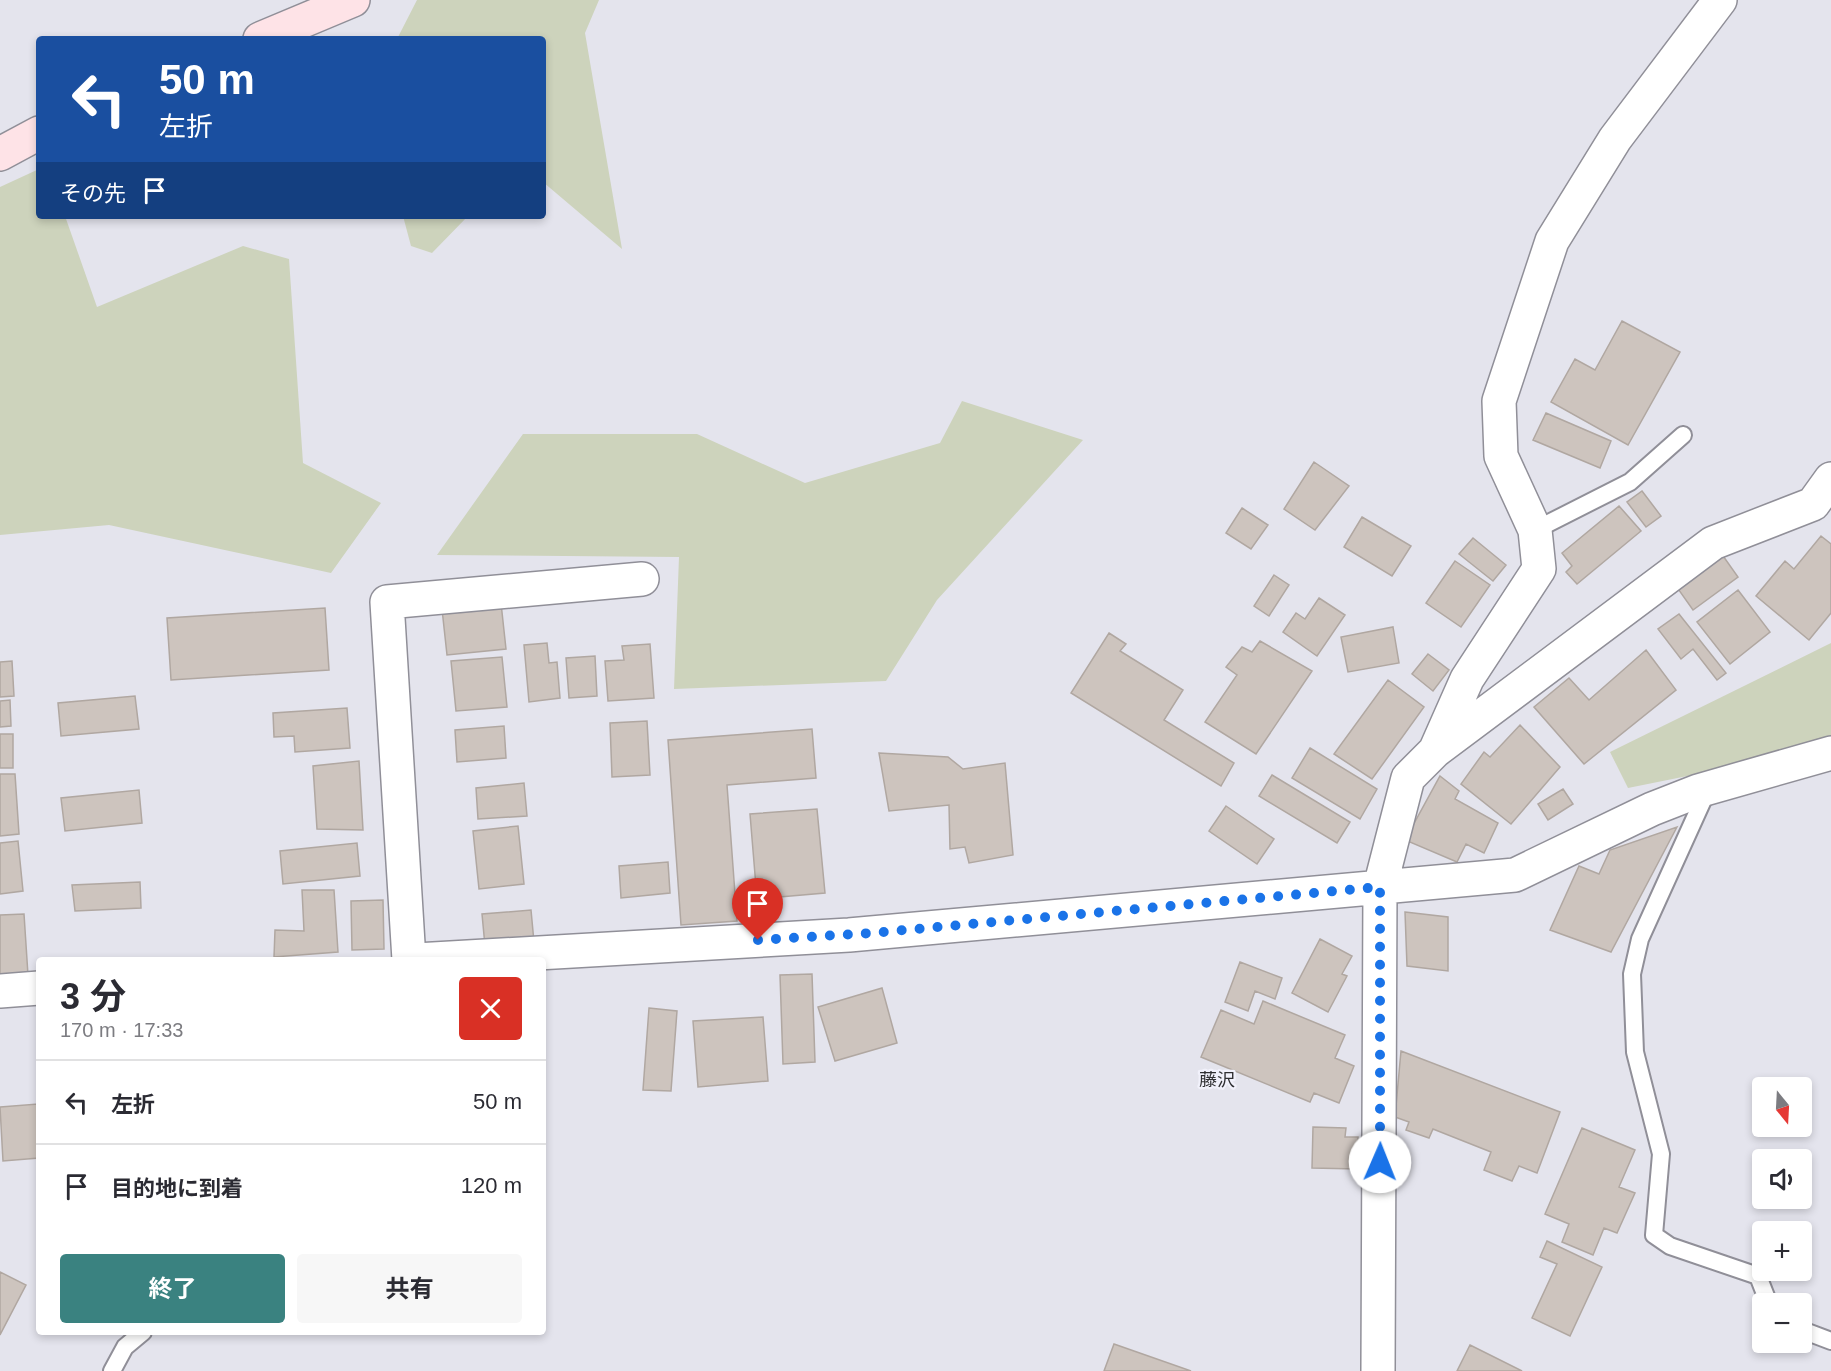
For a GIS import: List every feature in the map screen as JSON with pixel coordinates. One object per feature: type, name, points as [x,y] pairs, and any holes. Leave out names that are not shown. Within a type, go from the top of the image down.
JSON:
[{"type":"main road","points":[[267,36],[353,0]]},
{"type":"main road","points":[[0,154],[36,135]]},
{"type":"street","points":[[1435,751],[1467,679],[1539,569],[1535,530],[1501,456],[1499,401],[1552,241],[1615,139],[1720,0]]},
{"type":"street","points":[[1378,1371],[1380,887],[1408,778],[1435,751],[1713,543],[1813,504],[1831,479]]},
{"type":"street","points":[[409,957],[387,602],[642,579]]},
{"type":"street","points":[[469,957],[849,935],[1515,875],[1653,809],[1708,789],[1831,753]]},
{"type":"street","points":[[0,991],[36,988]]},
{"type":"lane","points":[[1535,530],[1630,482],[1683,435]]},
{"type":"lane","points":[[1708,789],[1665,890],[1640,939],[1632,974],[1635,1052],[1661,1154],[1654,1235],[1670,1246],[1758,1276],[1765,1293]]},
{"type":"lane","points":[[1812,1334],[1831,1341]]},
{"type":"lane","points":[[112,1371],[125,1347],[139,1335]]},
{"type":"green space","points":[[417,0],[599,0],[585,33],[622,249],[546,185],[546,36],[399,36]]},
{"type":"green space","points":[[36,170],[36,219],[66,219],[97,307],[243,246],[289,259],[303,463],[381,503],[331,573],[109,525],[0,535],[0,187]]},
{"type":"green space","points":[[404,219],[465,219],[432,253],[411,246]]},
{"type":"green space","points":[[962,401],[1083,440],[937,600],[886,681],[674,689],[679,557],[437,555],[523,434],[697,434],[805,483],[940,443]]},
{"type":"green space","points":[[1831,643],[1831,747],[1628,788],[1610,752]]},
{"type":"building","points":[[1622,321],[1680,352],[1628,445],[1551,402],[1575,359],[1595,370]]},
{"type":"building","points":[[1546,413],[1611,441],[1600,468],[1533,440]]},
{"type":"building","points":[[1314,462],[1349,486],[1315,530],[1284,509]]},
{"type":"building","points":[[1642,491],[1661,516],[1646,527],[1627,502]]},
{"type":"building","points":[[1619,506],[1641,531],[1577,584],[1566,572],[1572,566],[1562,553]]},
{"type":"building","points":[[1242,508],[1268,525],[1251,549],[1226,533]]},
{"type":"building","points":[[1362,517],[1411,546],[1392,576],[1344,547]]},
{"type":"building","points":[[1821,536],[1831,544],[1831,613],[1809,640],[1756,596],[1785,561],[1794,569]]},
{"type":"building","points":[[1473,538],[1506,565],[1493,581],[1459,554]]},
{"type":"building","points":[[1721,553],[1738,577],[1693,610],[1676,586]]},
{"type":"building","points":[[1455,561],[1490,585],[1461,627],[1426,603]]},
{"type":"building","points":[[1274,575],[1289,585],[1269,616],[1254,606]]},
{"type":"building","points":[[1738,590],[1770,632],[1730,664],[1697,622]]},
{"type":"building","points":[[1319,598],[1345,615],[1317,656],[1283,632],[1296,613],[1305,619]]},
{"type":"building","points":[[501,603],[506,649],[447,655],[442,609]]},
{"type":"building","points":[[325,608],[329,670],[171,680],[167,618]]},
{"type":"building","points":[[1679,614],[1726,673],[1717,680],[1693,649],[1681,659],[1658,629]]},
{"type":"building","points":[[1393,627],[1399,663],[1348,672],[1341,637]]},
{"type":"building","points":[[1109,633],[1126,644],[1120,651],[1183,690],[1164,720],[1234,763],[1221,786],[1071,693]]},
{"type":"building","points":[[1260,641],[1312,671],[1256,754],[1205,722],[1237,675],[1226,667],[1242,647],[1252,652]]},
{"type":"building","points":[[547,643],[549,663],[557,662],[560,698],[529,702],[524,645]]},
{"type":"building","points":[[650,644],[654,698],[608,701],[605,661],[624,660],[622,646]]},
{"type":"building","points":[[1646,650],[1676,690],[1584,764],[1534,707],[1569,678],[1589,700]]},
{"type":"building","points":[[1428,654],[1449,670],[1433,691],[1412,674]]},
{"type":"building","points":[[595,656],[597,696],[569,698],[566,658]]},
{"type":"building","points":[[502,657],[507,707],[456,711],[451,661]]},
{"type":"building","points":[[12,661],[14,696],[0,697],[0,662]]},
{"type":"building","points":[[1388,680],[1424,707],[1372,779],[1334,754]]},
{"type":"building","points":[[135,696],[139,729],[61,736],[58,703]]},
{"type":"building","points":[[10,700],[11,726],[0,727],[0,701]]},
{"type":"building","points":[[347,708],[350,748],[295,752],[294,736],[274,737],[273,713]]},
{"type":"building","points":[[647,721],[650,775],[612,777],[610,723]]},
{"type":"building","points":[[1520,725],[1560,767],[1511,824],[1461,784],[1484,752],[1490,757]]},
{"type":"building","points":[[504,726],[506,758],[457,762],[455,730]]},
{"type":"building","points":[[812,729],[816,778],[727,785],[737,921],[681,925],[668,740]]},
{"type":"building","points":[[0,734],[13,734],[13,768],[0,768]]},
{"type":"building","points":[[1310,748],[1377,789],[1360,819],[1292,778]]},
{"type":"building","points":[[879,753],[948,757],[963,769],[1005,763],[1013,855],[969,863],[965,847],[950,849],[949,805],[889,811]]},
{"type":"building","points":[[359,761],[363,830],[317,829],[313,766]]},
{"type":"building","points":[[0,774],[15,774],[19,834],[0,836]]},
{"type":"building","points":[[1272,775],[1350,822],[1337,843],[1259,796]]},
{"type":"building","points":[[1440,776],[1459,791],[1455,799],[1498,823],[1484,853],[1466,844],[1457,862],[1405,840]]},
{"type":"building","points":[[524,783],[527,816],[478,819],[476,788]]},
{"type":"building","points":[[1563,789],[1573,804],[1548,820],[1538,804]]},
{"type":"building","points":[[139,790],[142,823],[65,831],[61,798]]},
{"type":"building","points":[[1226,806],[1274,839],[1257,864],[1209,831]]},
{"type":"building","points":[[817,809],[825,893],[757,899],[750,814]]},
{"type":"building","points":[[518,826],[524,884],[479,889],[473,831]]},
{"type":"building","points":[[1677,827],[1611,952],[1550,930],[1579,866],[1599,874],[1610,850]]},
{"type":"building","points":[[18,841],[23,891],[0,894],[0,843]]},
{"type":"building","points":[[357,843],[360,876],[283,884],[280,851]]},
{"type":"building","points":[[668,862],[670,893],[621,898],[619,866]]},
{"type":"building","points":[[140,882],[141,908],[75,911],[72,885]]},
{"type":"building","points":[[302,890],[334,890],[338,952],[274,957],[275,930],[304,931]]},
{"type":"building","points":[[383,900],[384,949],[352,950],[351,901]]},
{"type":"building","points":[[531,910],[534,942],[485,946],[482,914]]},
{"type":"building","points":[[1405,912],[1448,917],[1448,971],[1407,966]]},
{"type":"building","points":[[24,914],[28,975],[0,977],[0,915]]},
{"type":"building","points":[[1320,939],[1352,956],[1342,974],[1347,976],[1328,1012],[1292,993]]},
{"type":"building","points":[[1240,962],[1282,978],[1275,999],[1255,991],[1248,1011],[1225,1002]]},
{"type":"building","points":[[812,974],[815,1062],[783,1064],[780,975]]},
{"type":"building","points":[[882,988],[897,1043],[835,1061],[818,1007]]},
{"type":"building","points":[[1263,1001],[1345,1035],[1335,1058],[1354,1066],[1339,1103],[1314,1093],[1310,1102],[1201,1057],[1221,1010],[1254,1024]]},
{"type":"building","points":[[649,1008],[677,1011],[671,1091],[643,1090]]},
{"type":"building","points":[[763,1017],[768,1081],[698,1087],[693,1021]]},
{"type":"building","points":[[1401,1051],[1560,1112],[1537,1173],[1519,1166],[1512,1181],[1484,1170],[1491,1152],[1433,1129],[1429,1138],[1406,1130],[1409,1122],[1395,1117]]},
{"type":"building","points":[[36,1104],[36,1158],[3,1161],[0,1107]]},
{"type":"building","points":[[1313,1127],[1346,1128],[1345,1137],[1358,1137],[1357,1169],[1312,1168]]},
{"type":"building","points":[[1582,1128],[1635,1150],[1619,1187],[1635,1193],[1617,1233],[1604,1228],[1593,1255],[1562,1242],[1569,1224],[1545,1214]]},
{"type":"building","points":[[1547,1241],[1602,1267],[1570,1336],[1532,1318],[1557,1264],[1540,1257]]},
{"type":"building","points":[[0,1272],[26,1285],[0,1335]]},
{"type":"building","points":[[1114,1344],[1191,1371],[1104,1371]]},
{"type":"building","points":[[1470,1345],[1522,1371],[1457,1371]]},
{"type":"district","name":"藤沢","points":[[1217,1080]]},
{"type":"route","points":[[758,940],[849,935],[1380,887],[1382,931],[1380,1162]]}]
